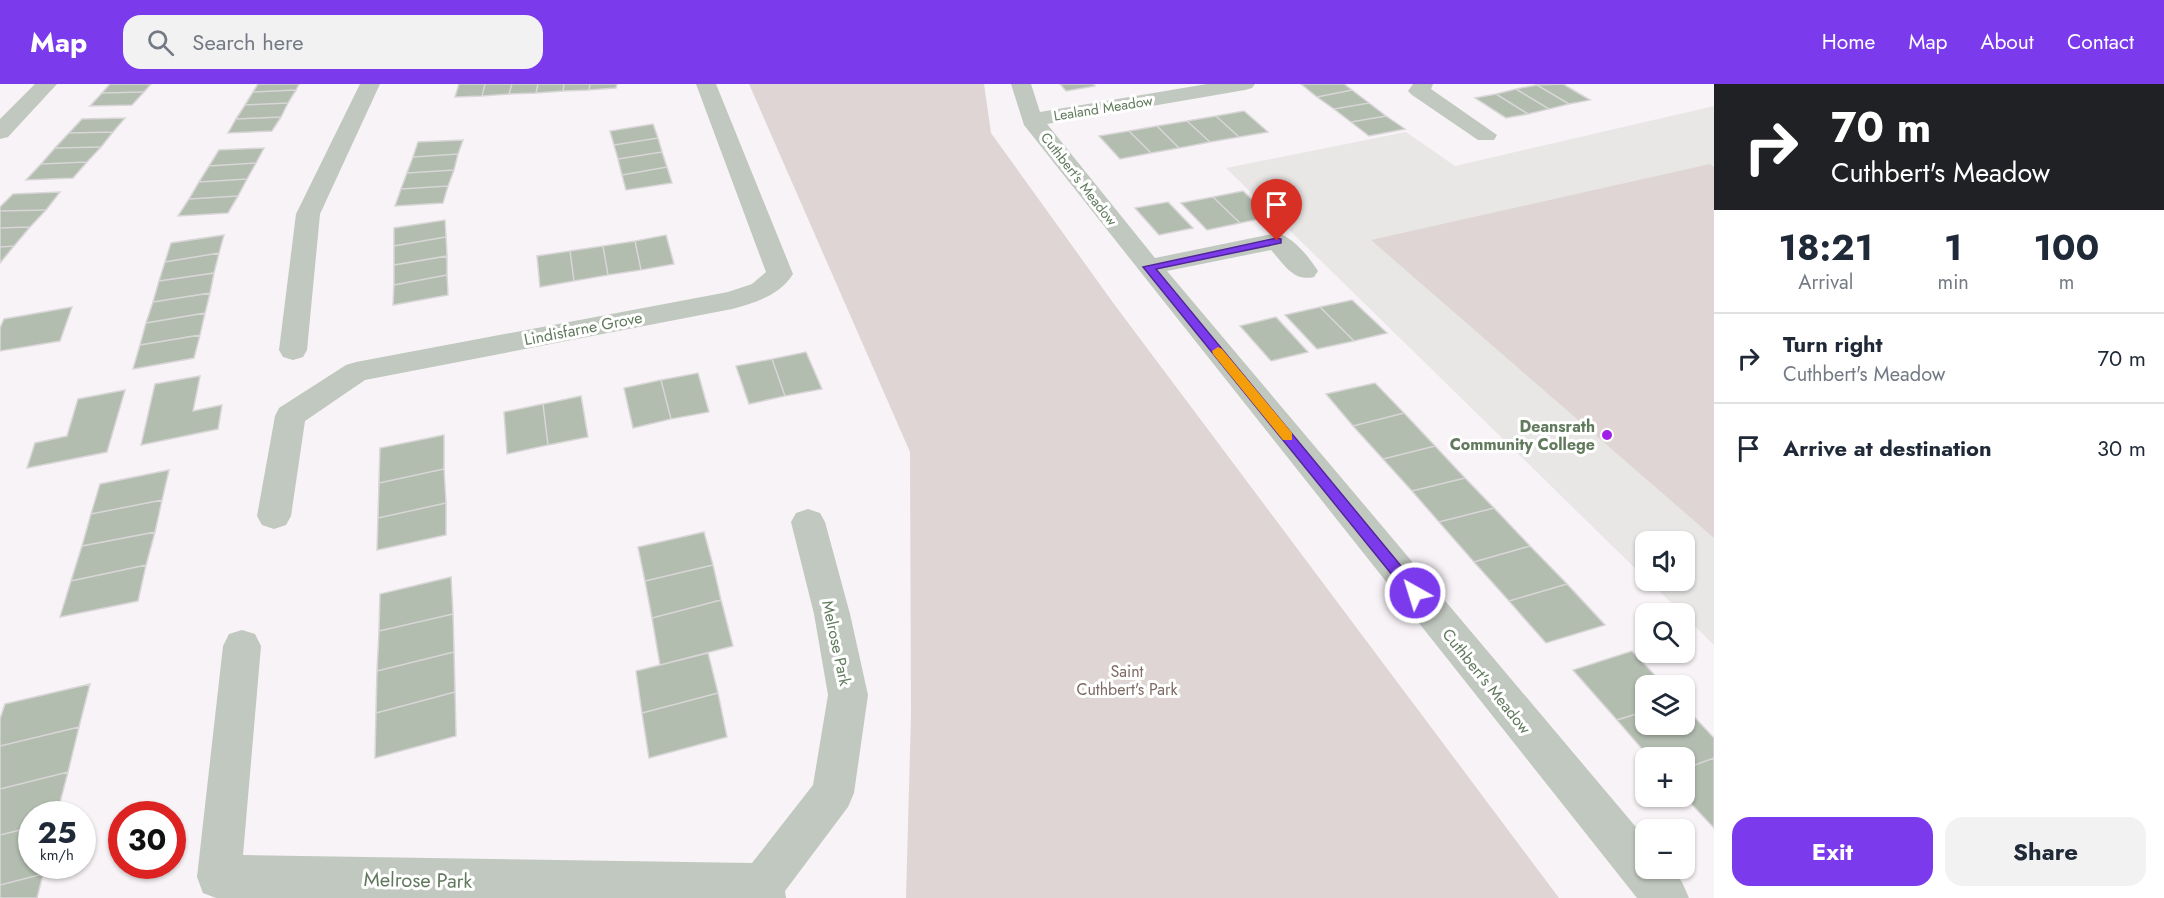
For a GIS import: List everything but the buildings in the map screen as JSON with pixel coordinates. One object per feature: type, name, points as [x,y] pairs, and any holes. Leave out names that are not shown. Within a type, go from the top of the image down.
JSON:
[{"type":"street","points":[[0,132],[46,84]]},
{"type":"street","points":[[293,351],[308,214],[370,84]]},
{"type":"street","name":"Lindisfarne Grove","points":[[274,516],[290,416],[356,372],[732,300],[762,290],[780,274],[706,84]]},
{"type":"street","name":"Cuthbert's Meadow","points":[[1021,84],[1032,120],[1149,267],[1666,898]]},
{"type":"street","name":"Lealand Meadow","points":[[1032,120],[1245,84]]},
{"type":"street","points":[[1423,84],[1419,92],[1486,135]]},
{"type":"street","points":[[1149,267],[1277,241],[1305,271]]},
{"type":"street","name":"Melrose Park","points":[[242,646],[212,887],[762,892],[833,793],[848,695],[832,614],[808,522]]},
{"type":"shaded area","name":"Deansrath Community College","points":[[1714,106],[1714,645],[1695,626],[1695,603],[1671,603],[1659,591],[1695,591],[1695,531],[1635,531],[1635,568],[1226,168],[1406,132],[1455,166]]},
{"type":"green space","name":"Saint Cuthbert's Park","points":[[749,84],[984,84],[991,133],[1114,304],[1559,898],[906,898],[911,715],[910,452]]},
{"type":"green space","points":[[1710,164],[1714,167],[1714,538],[1371,240]]},
{"type":"slow traffic","points":[[1218,351],[1287,437]]},
{"type":"place","name":"Deansrath Community College","points":[[1607,435]]},
{"type":"route","points":[[1277,241],[1149,267],[1415,593]]}]
